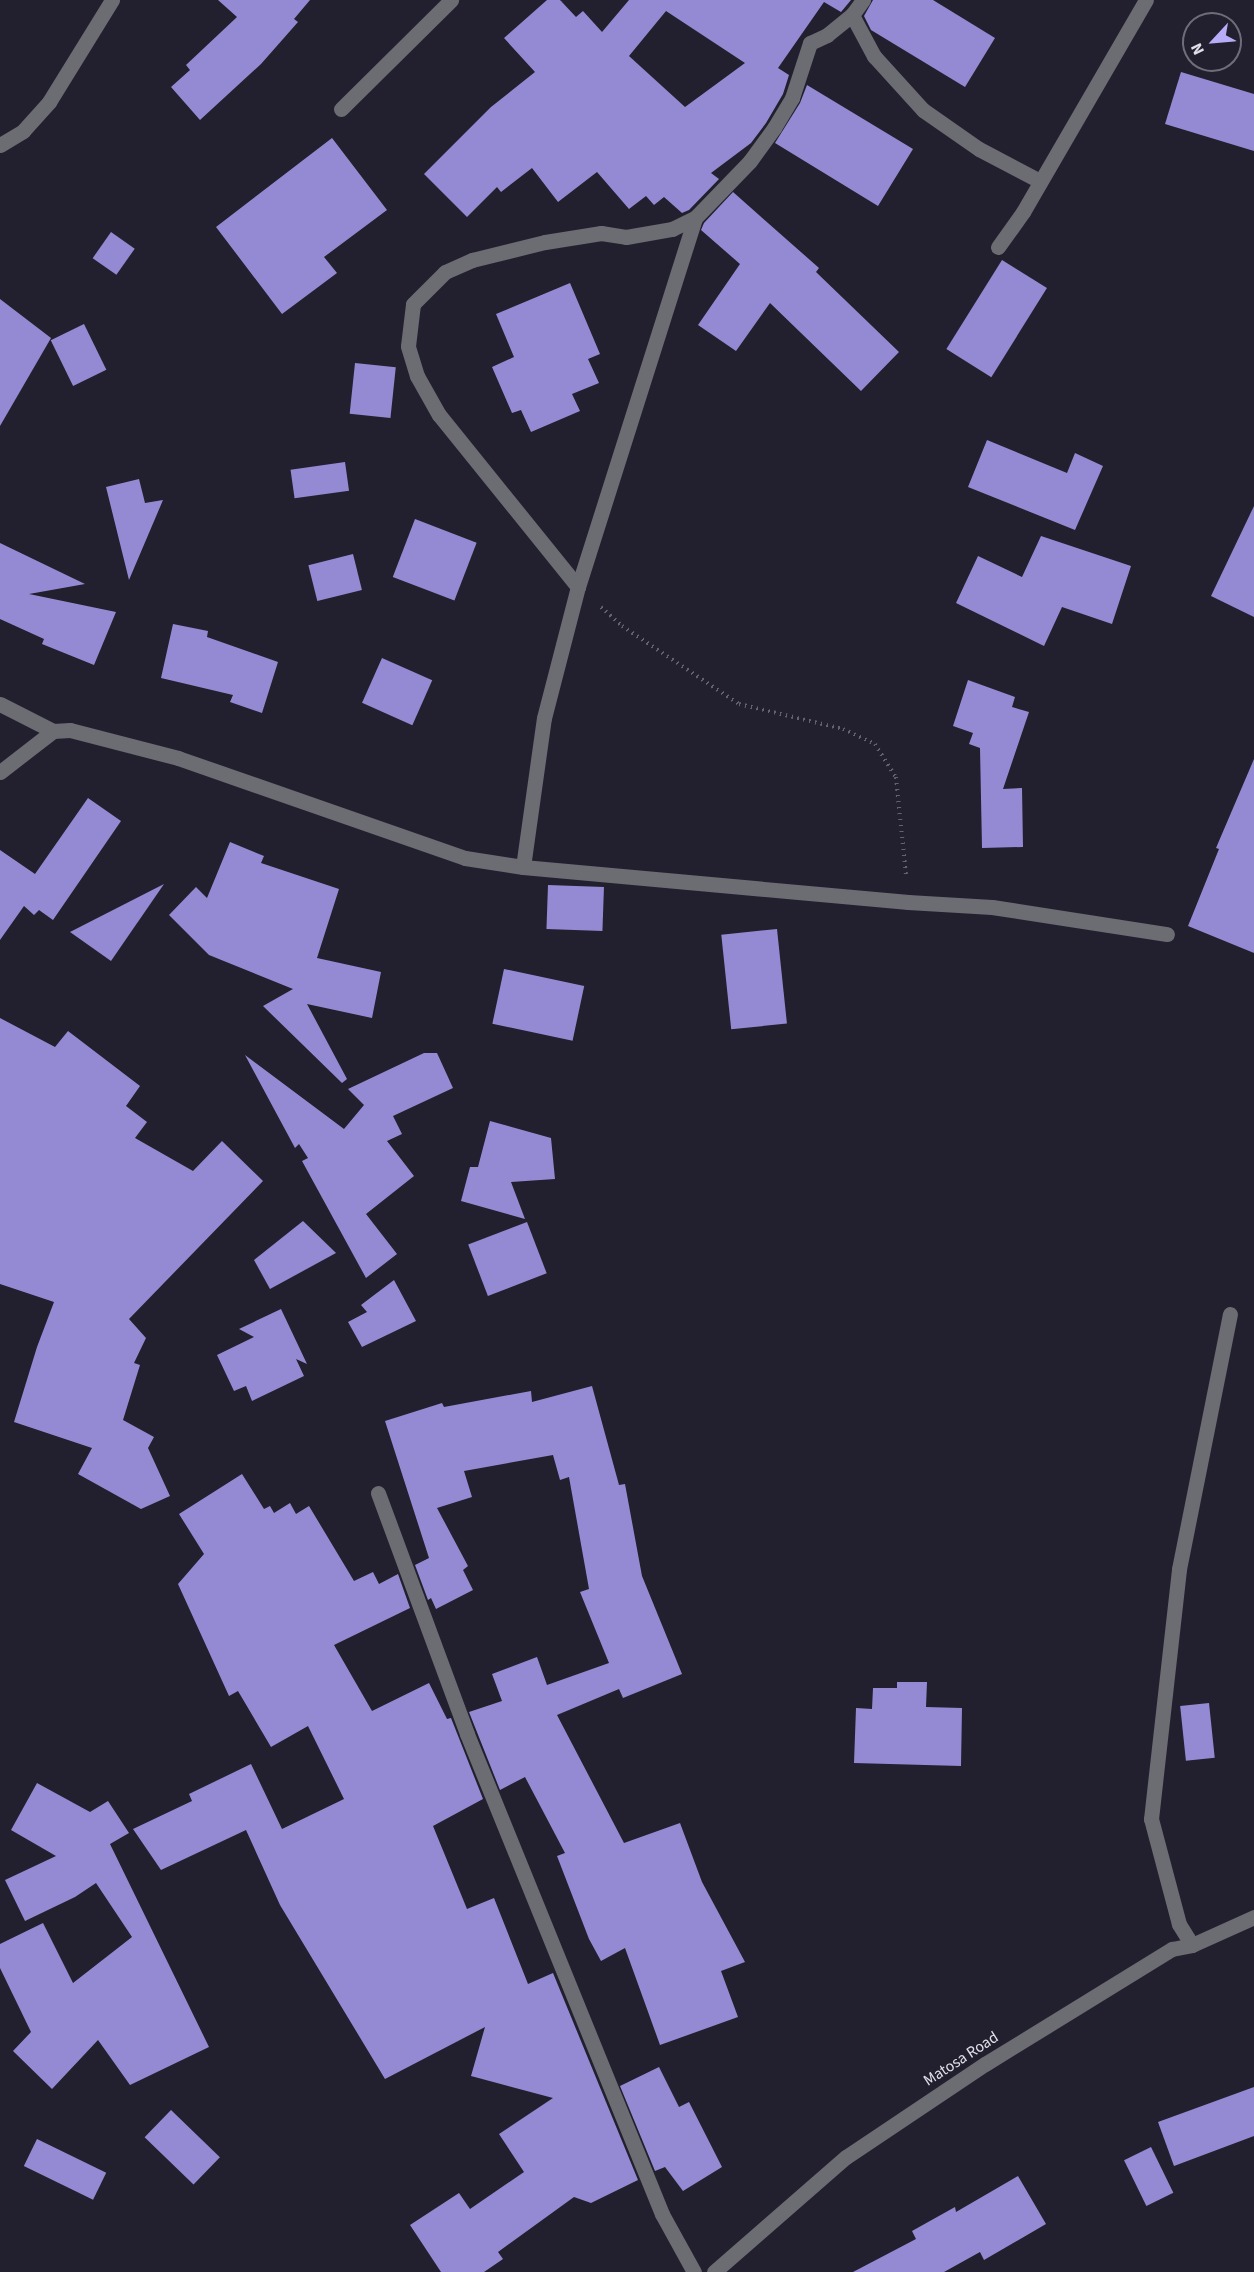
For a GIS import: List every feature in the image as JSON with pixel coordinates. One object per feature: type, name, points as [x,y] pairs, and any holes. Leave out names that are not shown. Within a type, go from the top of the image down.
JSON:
[{"type":"street","points":[[0,145],[23,131],[49,102],[112,0]]},
{"type":"street","points":[[341,109],[451,0]]},
{"type":"street","points":[[578,587],[531,526],[486,475],[440,415],[428,395],[417,376],[408,346],[413,304],[445,272],[472,260],[536,244],[601,233],[626,237],[672,230],[695,218],[750,161],[774,128],[792,98],[810,43],[827,35],[852,15],[863,0]]},
{"type":"street","points":[[998,247],[1023,212],[1146,0]]},
{"type":"street","points":[[852,15],[874,56],[923,110],[979,149],[1040,181]]},
{"type":"street","points":[[523,867],[544,718],[578,587],[695,218]]},
{"type":"street","points":[[0,704],[53,732]]},
{"type":"street","points":[[0,772],[53,732],[70,730],[178,758],[465,858],[523,867],[909,902],[992,907],[1167,934]]},
{"type":"street","points":[[1192,1945],[1179,1924],[1151,1819],[1179,1569],[1230,1314]]},
{"type":"street","points":[[378,1493],[467,1734],[662,2214],[694,2272]]},
{"type":"street","name":"Matosa Road","points":[[714,2272],[846,2157],[985,2064],[1172,1950],[1192,1945],[1254,1917]]},
{"type":"path","points":[[578,587],[622,626],[739,704],[843,729],[875,744],[896,777],[909,902]]},
{"type":"building","points":[[218,0],[310,0],[294,19],[298,22],[261,64],[200,120],[171,87],[190,70],[186,65],[237,17]]},
{"type":"building","points":[[547,0],[560,0],[576,17],[583,11],[602,32],[629,0],[851,0],[841,12],[824,2],[778,68],[789,75],[783,94],[766,123],[751,143],[711,173],[719,179],[689,210],[682,213],[664,197],[654,205],[646,196],[629,209],[597,172],[558,202],[532,168],[501,192],[497,187],[467,217],[424,174],[491,107],[535,72],[504,38]],"holes":[[[666,11],[745,63],[685,107],[629,56]]]},
{"type":"building","points":[[873,0],[933,0],[995,38],[965,87],[871,30],[864,16]]},
{"type":"building","points":[[1181,72],[1254,94],[1254,151],[1165,124]]},
{"type":"building","points":[[807,85],[913,149],[878,206],[775,143],[800,103]]},
{"type":"building","points":[[332,138],[387,210],[324,257],[337,273],[282,314],[216,227]]},
{"type":"building","points":[[733,192],[819,268],[816,272],[899,352],[861,391],[770,303],[736,351],[698,325],[740,264],[701,230],[704,223]]},
{"type":"building","points":[[111,232],[135,249],[116,275],[93,258]]},
{"type":"building","points":[[1002,260],[1047,288],[991,377],[946,349]]},
{"type":"building","points":[[570,283],[600,354],[588,359],[599,383],[572,394],[580,411],[531,432],[521,410],[512,413],[492,367],[514,357],[496,314]]},
{"type":"building","points":[[0,299],[51,338],[0,426]]},
{"type":"building","points":[[84,324],[106,370],[73,386],[51,340]]},
{"type":"building","points":[[355,363],[396,367],[390,418],[350,414]]},
{"type":"building","points":[[987,440],[1067,473],[1075,453],[1103,466],[1075,530],[968,487]]},
{"type":"building","points":[[345,462],[349,491],[295,498],[291,470]]},
{"type":"building","points":[[139,479],[145,503],[163,500],[129,580],[106,487]]},
{"type":"building","points":[[1254,506],[1254,617],[1211,596]]},
{"type":"building","points":[[415,519],[477,543],[454,601],[393,577]]},
{"type":"building","points":[[1041,536],[1131,566],[1112,624],[1062,607],[1044,646],[956,603],[978,556],[1022,577]]},
{"type":"building","points":[[0,543],[85,584],[29,594],[116,612],[94,665],[42,644],[44,639],[0,619]]},
{"type":"building","points":[[353,554],[362,590],[317,601],[308,565]]},
{"type":"building","points":[[173,624],[208,631],[207,637],[278,662],[262,713],[230,702],[233,695],[161,678]]},
{"type":"building","points":[[382,658],[432,680],[412,725],[362,703]]},
{"type":"building","points":[[968,680],[1015,697],[1012,707],[1029,712],[1003,789],[1022,788],[1023,847],[982,848],[980,748],[969,744],[973,733],[953,726]]},
{"type":"building","points":[[1254,759],[1254,953],[1188,926],[1219,849],[1216,848]]},
{"type":"building","points":[[88,798],[121,821],[53,920],[39,910],[34,915],[24,906],[0,940],[0,850],[35,874]]},
{"type":"building","points":[[230,842],[264,856],[261,863],[339,889],[317,958],[381,972],[372,1018],[307,1004],[347,1079],[342,1083],[263,1006],[293,989],[209,955],[169,915],[196,887],[207,898]]},
{"type":"building","points":[[164,884],[111,961],[70,932]]},
{"type":"building","points":[[548,885],[604,887],[602,931],[546,929]]},
{"type":"building","points":[[777,929],[787,1023],[731,1029],[721,935]]},
{"type":"building","points":[[504,969],[584,986],[573,1041],[492,1024]]},
{"type":"building","points":[[0,1018],[55,1047],[68,1031],[140,1086],[126,1106],[147,1122],[135,1138],[193,1171],[222,1141],[263,1181],[129,1319],[146,1338],[134,1363],[140,1365],[123,1420],[154,1437],[148,1448],[170,1496],[141,1509],[78,1474],[92,1448],[14,1422],[37,1347],[54,1302],[0,1284]]},
{"type":"building","points":[[424,1053],[437,1053],[453,1088],[393,1116],[402,1134],[387,1141],[414,1176],[366,1214],[397,1254],[366,1278],[302,1161],[308,1158],[299,1144],[295,1148],[245,1055],[344,1129],[364,1105],[348,1089]]},
{"type":"building","points":[[490,1121],[551,1138],[555,1179],[511,1182],[525,1219],[461,1201],[470,1167],[478,1167]]},
{"type":"building","points":[[303,1221],[336,1253],[270,1289],[254,1260]]},
{"type":"building","points":[[527,1222],[547,1273],[488,1296],[468,1245]]},
{"type":"building","points":[[394,1280],[416,1321],[362,1347],[348,1322],[367,1312],[361,1305]]},
{"type":"building","points":[[281,1309],[307,1364],[296,1359],[304,1376],[252,1401],[246,1386],[234,1391],[217,1355],[254,1337],[239,1329]]},
{"type":"building","points":[[592,1386],[619,1485],[625,1484],[642,1576],[682,1674],[623,1698],[619,1689],[557,1715],[624,1843],[680,1823],[702,1882],[745,1962],[721,1971],[738,2017],[660,2045],[625,1948],[601,1961],[589,1939],[557,1856],[565,1853],[525,1777],[500,1790],[469,1712],[502,1701],[492,1674],[537,1657],[547,1685],[609,1663],[580,1592],[589,1589],[569,1477],[560,1480],[553,1455],[464,1471],[472,1497],[437,1508],[468,1566],[463,1570],[473,1590],[436,1609],[431,1598],[428,1600],[415,1565],[429,1558],[385,1421],[442,1403],[444,1407],[531,1391],[532,1402]]},
{"type":"building","points":[[242,1474],[264,1509],[270,1506],[274,1513],[290,1503],[296,1514],[309,1506],[354,1581],[373,1572],[379,1584],[398,1574],[410,1608],[334,1645],[372,1711],[429,1683],[447,1719],[451,1718],[483,1799],[433,1826],[467,1909],[494,1898],[528,1984],[553,1973],[638,2180],[591,2203],[574,2197],[498,2252],[503,2259],[484,2272],[441,2272],[410,2225],[459,2193],[470,2209],[524,2172],[499,2134],[553,2098],[471,2076],[485,2027],[385,2079],[280,1905],[246,1830],[161,1870],[133,1829],[192,1801],[189,1794],[251,1764],[282,1829],[344,1799],[308,1726],[271,1747],[238,1691],[229,1696],[178,1584],[204,1554],[179,1514]]},
{"type":"building","points":[[897,1682],[927,1682],[926,1707],[962,1708],[961,1766],[854,1763],[856,1708],[872,1709],[873,1688],[897,1688]]},
{"type":"building","points":[[1209,1703],[1215,1758],[1186,1761],[1180,1706]]},
{"type":"building","points":[[37,1783],[90,1812],[108,1801],[129,1833],[110,1844],[209,2047],[130,2085],[98,2040],[52,2089],[13,2051],[31,2032],[0,1968],[0,1944],[43,1923],[73,1983],[132,1937],[96,1883],[75,1897],[25,1921],[5,1880],[56,1856],[11,1830]]},
{"type":"building","points":[[659,2067],[679,2107],[689,2102],[722,2167],[683,2191],[665,2167],[655,2171],[620,2086]]},
{"type":"building","points":[[1254,2087],[1254,2136],[1174,2166],[1158,2122]]},
{"type":"building","points":[[171,2110],[220,2157],[194,2185],[145,2137]]},
{"type":"building","points":[[37,2139],[106,2173],[93,2200],[24,2166]]},
{"type":"building","points":[[1151,2147],[1173,2193],[1146,2206],[1124,2160]]},
{"type":"building","points":[[1018,2176],[1046,2224],[984,2260],[980,2252],[944,2272],[853,2272],[916,2239],[912,2231],[955,2207],[956,2212]]}]
